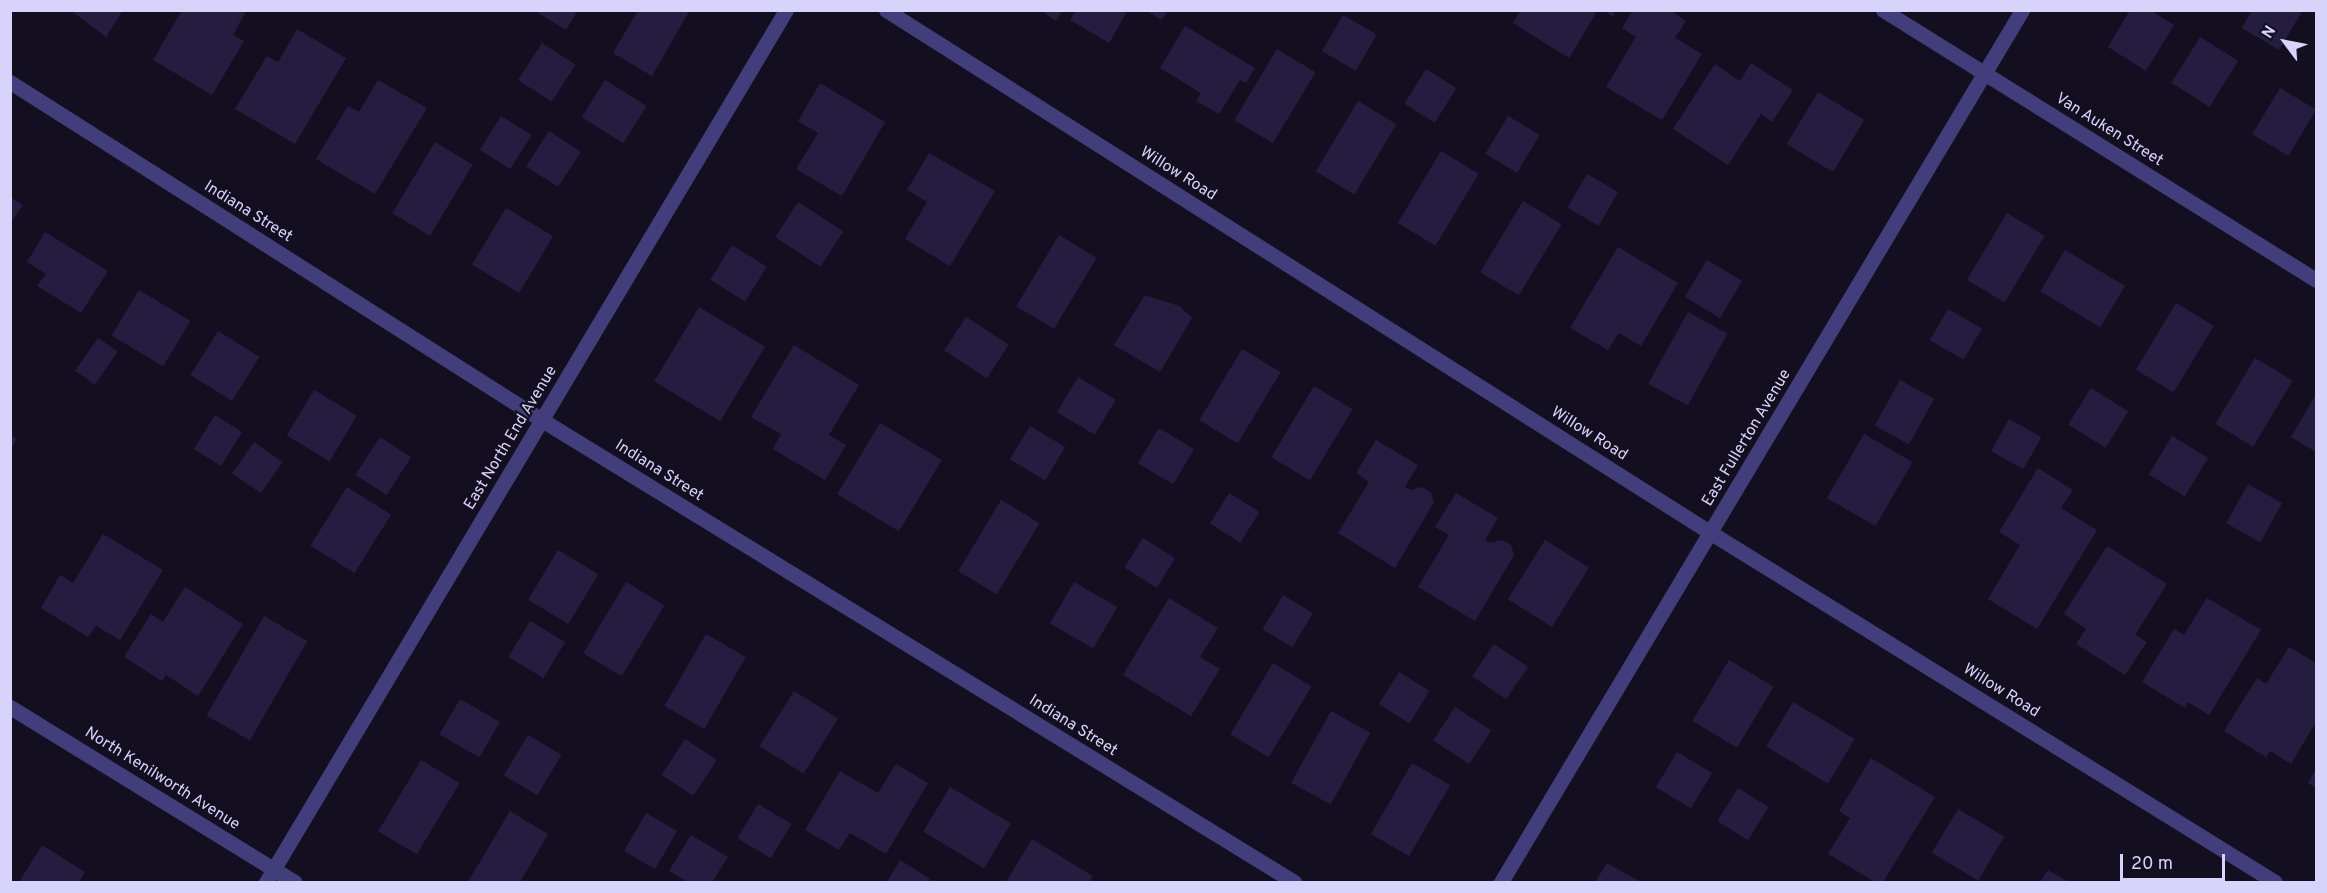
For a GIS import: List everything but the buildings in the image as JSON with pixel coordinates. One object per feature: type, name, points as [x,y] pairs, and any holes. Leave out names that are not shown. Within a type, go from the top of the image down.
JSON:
[{"type":"street","name":"East North End Avenue","points":[[270,876],[786,10]]},
{"type":"street","name":"Willow Road","points":[[886,10],[1711,533],[2275,882]]},
{"type":"street","name":"Van Auken Street","points":[[1883,10],[2316,280]]},
{"type":"street","name":"East Fullerton Avenue","points":[[1502,882],[2022,10]]},
{"type":"street","name":"Indiana Street","points":[[10,82],[542,420],[1294,882]]},
{"type":"street","name":"North Kenilworth Avenue","points":[[10,707],[270,876],[294,882]]}]
